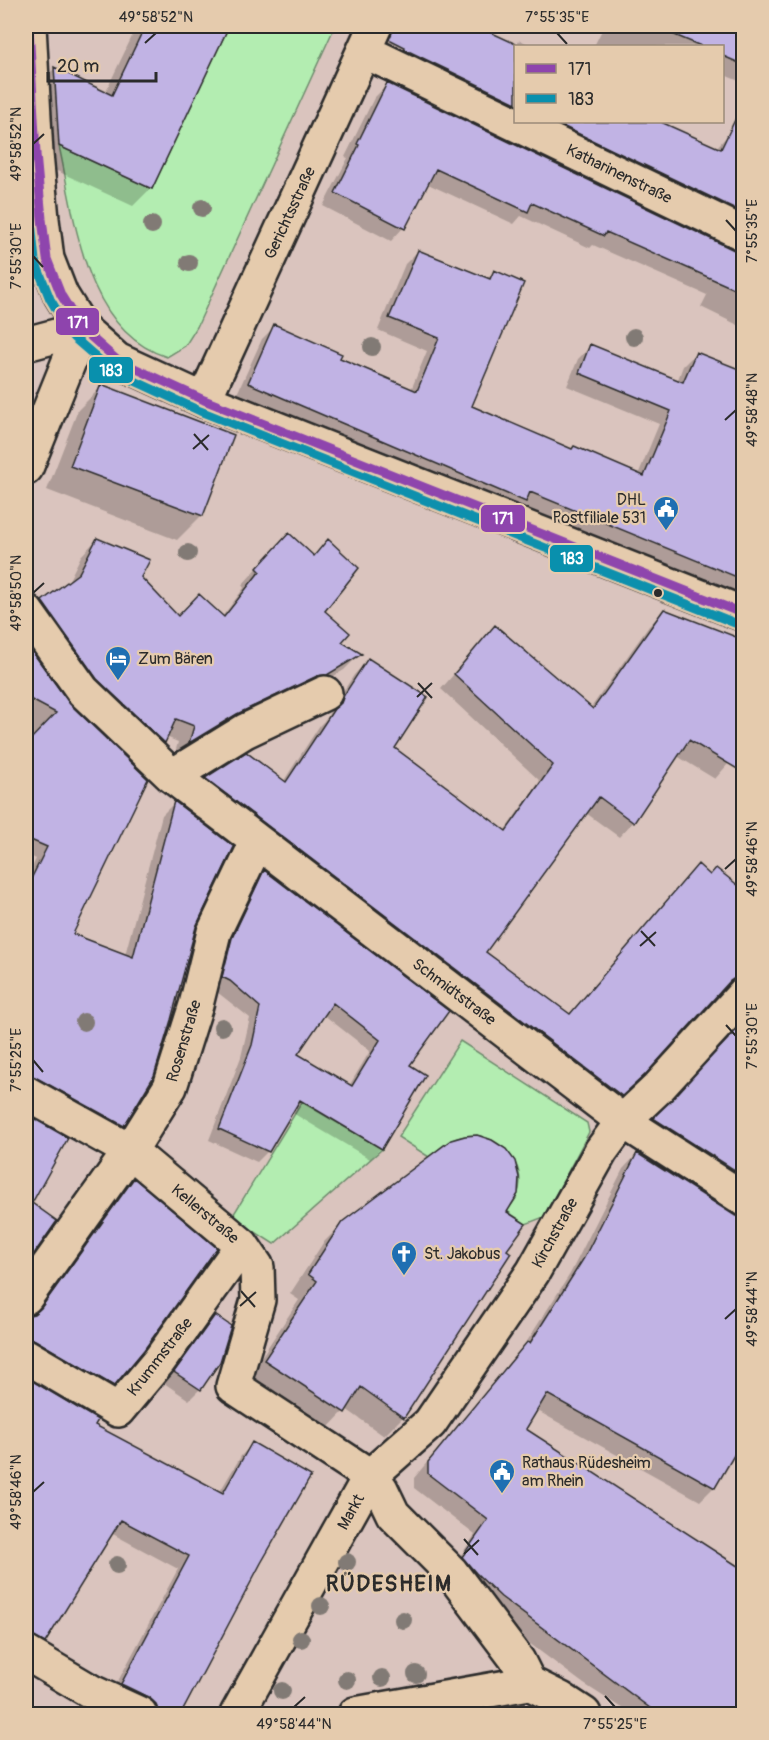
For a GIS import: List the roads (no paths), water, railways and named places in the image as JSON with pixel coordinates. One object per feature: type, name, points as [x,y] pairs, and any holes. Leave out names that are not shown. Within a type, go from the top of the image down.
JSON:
[{"type":"street","points":[[29,26],[31,153],[47,259],[61,296],[82,329],[117,360],[204,400],[744,614]]},
{"type":"street","name":"Katharinenstraße","points":[[369,38],[514,114]]},
{"type":"street","name":"Gerichtsstraße","points":[[204,400],[369,38]]},
{"type":"street","name":"Katharinenstraße","points":[[532,123],[744,234]]},
{"type":"street","points":[[26,344],[82,329]]},
{"type":"street","points":[[26,468],[82,329]]},
{"type":"street","name":"Schmidtstraße","points":[[26,611],[83,692],[172,776],[623,1121],[744,1199]]},
{"type":"street","points":[[172,776],[245,731],[325,693]]},
{"type":"street","name":"Rosenstraße","points":[[29,1284],[130,1151],[170,1087],[196,1005],[214,932],[257,842]]},
{"type":"street","name":"Kirchstraße","points":[[370,1476],[430,1423],[533,1272],[601,1150],[623,1121],[658,1088],[744,994]]},
{"type":"street","name":"Kellerstraße","points":[[26,1093],[130,1151],[242,1245],[257,1267],[258,1300],[233,1386],[370,1476]]},
{"type":"street","name":"Krummstraße","points":[[26,1356],[118,1410],[159,1361],[242,1245]]},
{"type":"street","name":"Markt","points":[[237,1714],[370,1476],[381,1489],[393,1514],[452,1572],[518,1661],[529,1683]]},
{"type":"street","points":[[26,1653],[92,1692],[140,1714]]},
{"type":"street","points":[[355,1714],[529,1683],[561,1698],[584,1714]]},
{"type":"place","name":"DHL Postfiliale 531","points":[[666,532]]},
{"type":"place","name":"Zum Bären","points":[[118,682]]},
{"type":"place","name":"St. Jakobus","points":[[404,1277]]},
{"type":"place","name":"Rathaus Rüdesheim am Rhein","points":[[502,1495]]},
{"type":"district","name":"RÜDESHEIM","points":[[389,1584]]}]
